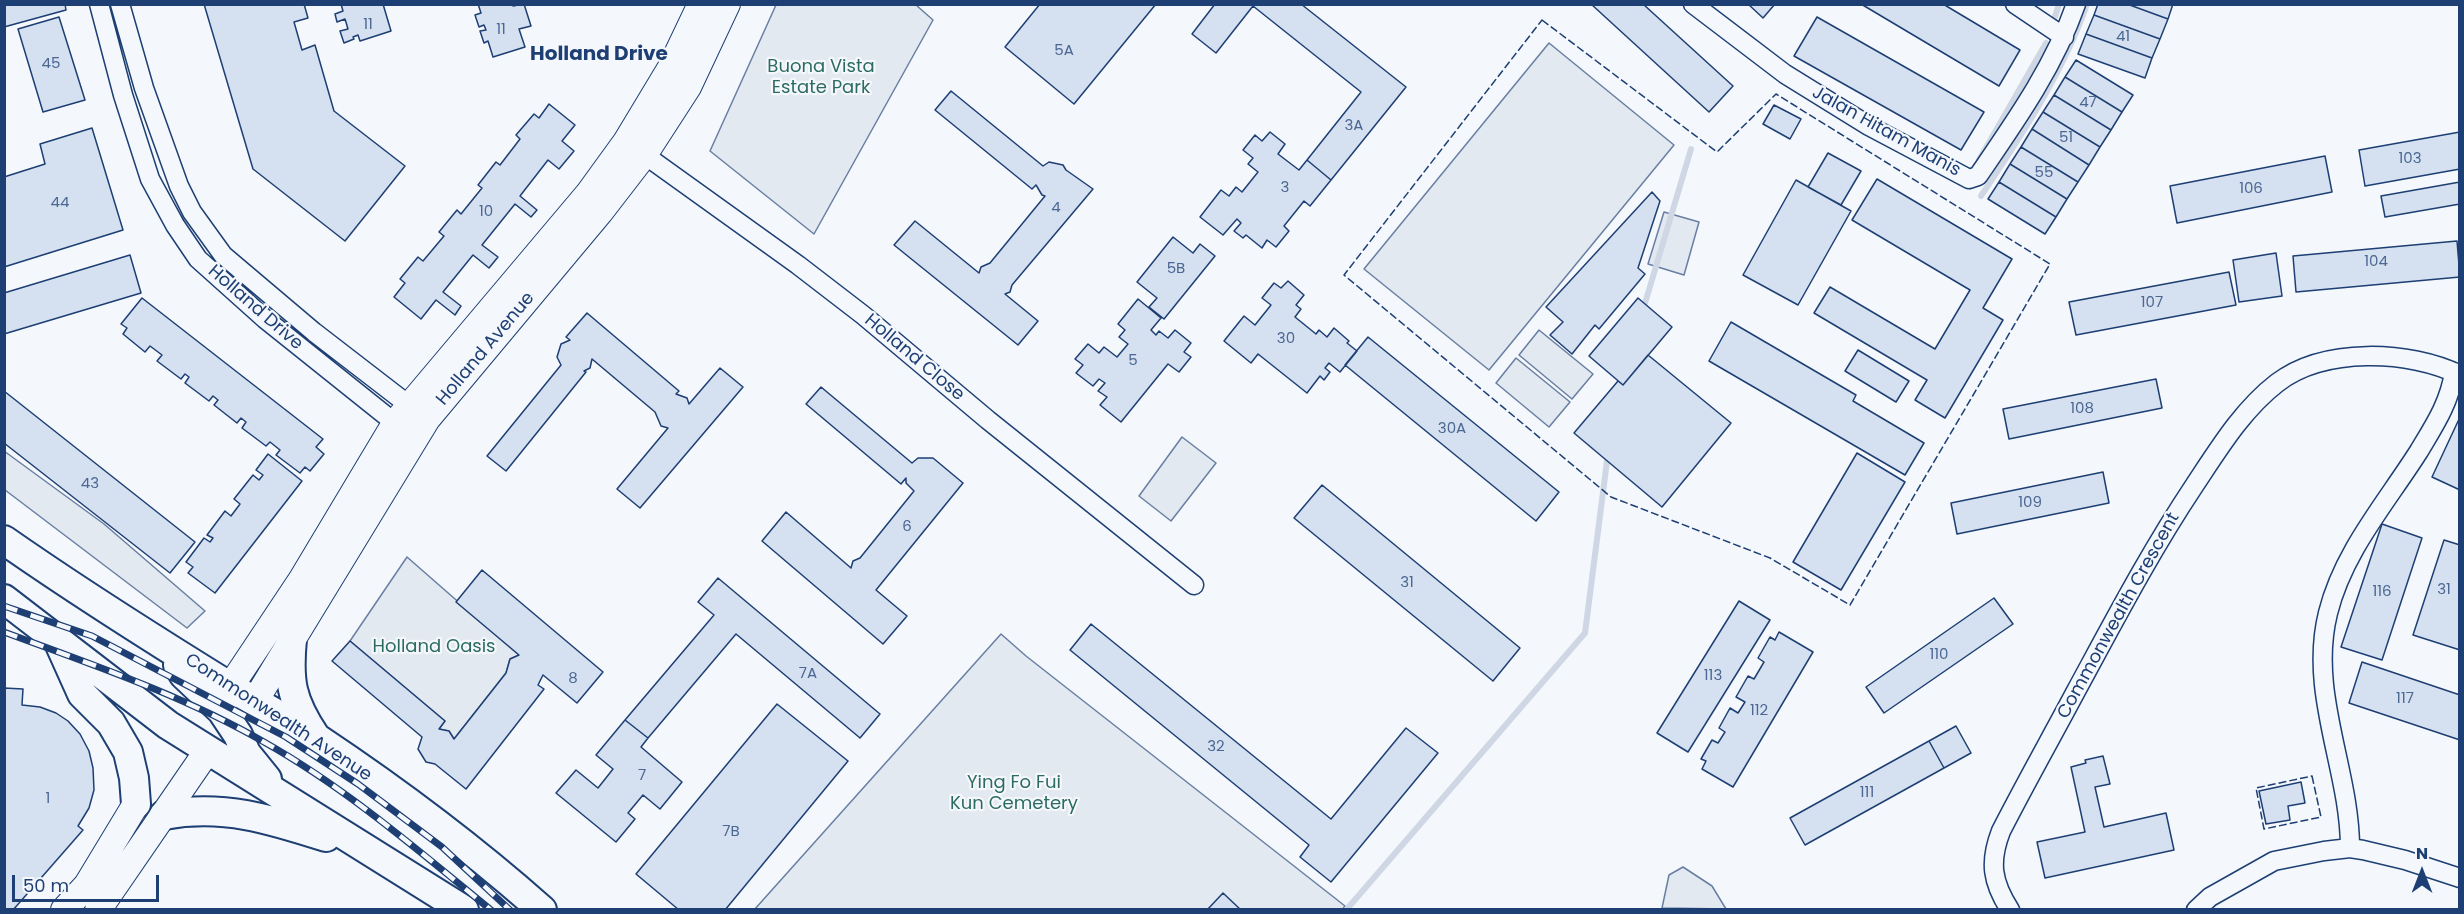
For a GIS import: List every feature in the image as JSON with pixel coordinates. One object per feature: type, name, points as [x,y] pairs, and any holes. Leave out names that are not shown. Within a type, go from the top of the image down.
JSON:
[{"type":"main road","name":"Commonwealth Avenue","points":[[4,540],[166,646],[184,675],[226,699]]},
{"type":"main road","points":[[4,599],[168,725],[465,909]]},
{"type":"main road","points":[[292,639],[291,688],[301,715],[317,739]]},
{"type":"main road","points":[[59,642],[82,694],[111,723],[128,752],[134,778],[136,804]]},
{"type":"main road","points":[[168,725],[226,699],[255,701]]},
{"type":"main road","points":[[208,750],[218,733],[226,699]]},
{"type":"main road","points":[[226,699],[246,753],[279,795]]},
{"type":"main road","name":"Commonwealth Avenue","points":[[255,701],[317,739],[434,822],[497,870],[542,909]]},
{"type":"main road","points":[[164,815],[185,811],[212,811],[260,816],[368,850]]},
{"type":"street","name":"Holland Drive","points":[[99,4],[123,94],[150,179],[175,225],[198,259],[265,319],[412,421]]},
{"type":"street","name":"Holland Drive","points":[[120,4],[144,88],[179,186],[192,212],[223,255],[412,421]]},
{"type":"street","name":"Holland Avenue","points":[[226,699],[302,579],[412,421],[550,256],[600,212],[635,148],[701,4]]},
{"type":"street","name":"Holland Avenue","points":[[635,148],[688,87],[727,4]]},
{"type":"street","name":"Jalan Hitam Manis","points":[[1693,4],[1768,62],[1828,101],[1869,126],[1969,179],[1978,176],[2020,115],[2064,37],[2076,4]]},
{"type":"street","points":[[2015,4],[2064,37]]},
{"type":"street","name":"Holland Close","points":[[635,148],[863,315],[988,420],[1194,585]]},
{"type":"street","name":"Commonwealth Crescent","points":[[2010,909],[1994,876],[1994,848],[2001,831],[2152,549],[2238,423],[2278,382],[2321,362],[2380,356],[2415,359],[2457,374]]},
{"type":"street","points":[[2350,848],[2348,813],[2324,693],[2322,656],[2328,613],[2342,571],[2442,412],[2457,374]]},
{"type":"street","name":"Holland Avenue","points":[[255,701],[292,639],[412,421]]},
{"type":"street","points":[[98,909],[208,750]]},
{"type":"street","points":[[64,909],[87,885],[136,804]]},
{"type":"street","points":[[2196,909],[2210,897],[2274,861],[2350,848],[2405,860],[2460,878]]},
{"type":"green space","name":"Buona Vista Estate Park","points":[[776,5],[916,5],[933,20],[814,234],[710,151]]},
{"type":"green space","points":[[1549,43],[1674,145],[1489,370],[1364,269]]},
{"type":"green space","points":[[1664,212],[1699,222],[1684,275],[1648,264]]},
{"type":"green space","points":[[1539,330],[1593,374],[1572,399],[1519,355]]},
{"type":"green space","points":[[1516,358],[1570,402],[1549,427],[1496,383]]},
{"type":"green space","points":[[1182,437],[1216,463],[1171,521],[1139,496]]},
{"type":"green space","points":[[4,451],[104,524],[205,611],[187,628],[5,490]]},
{"type":"green space","name":"Holland Oasis","points":[[407,557],[519,655],[510,659],[506,673],[454,739],[449,731],[439,729],[445,721],[350,641]]},
{"type":"green space","name":"Ying Fo Fui Kun Cemetery","points":[[1001,634],[1345,906],[1342,910],[754,910]]},
{"type":"green space","points":[[1683,867],[1712,886],[1726,909],[1662,908],[1669,875]]},
{"type":"building","points":[[4,4],[65,4],[66,10],[4,27]]},
{"type":"building","points":[[204,4],[304,4],[308,18],[294,22],[302,50],[315,45],[334,111],[405,166],[345,241],[253,169]]},
{"type":"building","points":[[341,4],[383,4],[391,31],[360,41],[358,35],[344,43],[340,31],[348,29],[345,19],[337,22],[335,14],[343,11]]},
{"type":"building","points":[[478,4],[512,4],[513,6],[524,4],[531,26],[519,29],[525,47],[493,57],[488,41],[484,43],[480,31],[486,30],[484,25],[479,27],[475,15],[481,13]]},
{"type":"building","points":[[1040,4],[1156,4],[1074,104],[1005,47]]},
{"type":"building","points":[[1215,4],[1301,4],[1406,87],[1331,180],[1307,160],[1361,92],[1253,6],[1216,53],[1192,34]]},
{"type":"building","points":[[1591,4],[1643,4],[1733,86],[1709,112]]},
{"type":"building","points":[[1748,4],[1775,4],[1763,18]]},
{"type":"building","points":[[1861,4],[1943,4],[2020,50],[1999,86]]},
{"type":"building","points":[[2098,4],[2127,4],[2168,19],[2160,39],[2094,15]]},
{"type":"building","points":[[2127,4],[2173,4],[2168,19]]},
{"type":"building","points":[[2094,15],[2160,39],[2152,58],[2086,34]]},
{"type":"building","points":[[59,17],[85,100],[43,112],[18,29]]},
{"type":"building","points":[[1817,17],[1984,112],[1961,150],[1794,56]]},
{"type":"building","points":[[2086,34],[2152,58],[2145,78],[2078,54]]},
{"type":"building","points":[[2076,60],[2133,95],[2122,112],[2065,77]]},
{"type":"building","points":[[2065,77],[2122,112],[2111,130],[2054,95]]},
{"type":"building","points":[[951,91],[1043,166],[1049,162],[1063,165],[1066,170],[1093,189],[1012,285],[1010,292],[1005,294],[1038,321],[1018,345],[894,245],[915,221],[979,273],[981,267],[990,263],[1045,196],[1036,185],[1032,189],[935,110]]},
{"type":"building","points":[[2054,95],[2111,130],[2100,147],[2043,112]]},
{"type":"building","points":[[549,104],[575,125],[562,141],[574,151],[559,169],[548,160],[520,196],[537,210],[531,217],[515,204],[482,245],[498,257],[489,268],[473,255],[443,292],[461,306],[455,315],[436,300],[421,319],[394,297],[405,283],[400,279],[418,257],[423,261],[444,236],[439,232],[457,210],[461,214],[482,188],[478,185],[496,162],[500,165],[520,139],[516,135],[534,114],[539,118]]},
{"type":"building","points":[[1774,105],[1801,119],[1790,139],[1763,124]]},
{"type":"building","points":[[2043,112],[2100,147],[2089,165],[2032,129]]},
{"type":"building","points":[[92,128],[123,230],[4,267],[4,177],[45,164],[40,144]]},
{"type":"building","points":[[2032,129],[2089,165],[2078,182],[2021,147]]},
{"type":"building","points":[[1270,132],[1285,144],[1278,154],[1299,170],[1307,160],[1331,180],[1310,206],[1304,201],[1284,226],[1289,231],[1276,247],[1267,240],[1262,248],[1246,235],[1243,238],[1234,231],[1241,223],[1237,219],[1223,235],[1200,217],[1221,190],[1229,196],[1236,187],[1242,192],[1258,172],[1248,164],[1253,158],[1243,150],[1255,135],[1262,141]]},
{"type":"building","points":[[2460,132],[2460,169],[2365,186],[2359,150]]},
{"type":"building","points":[[2021,147],[2078,182],[2067,199],[2010,164]]},
{"type":"building","points":[[1828,153],[1861,171],[1841,205],[1808,187]]},
{"type":"building","points":[[2325,156],[2332,192],[2177,223],[2170,186]]},
{"type":"building","points":[[2010,164],[2067,199],[2056,217],[1999,182]]},
{"type":"building","points":[[1877,179],[2012,259],[1983,308],[2003,320],[1945,418],[1915,400],[1927,380],[1814,313],[1830,287],[1935,349],[1970,290],[1852,220]]},
{"type":"building","points":[[1796,180],[1851,211],[1798,305],[1743,275]]},
{"type":"building","points":[[1999,182],[2056,217],[2045,234],[1988,199]]},
{"type":"building","points":[[2460,182],[2460,204],[2385,217],[2381,196]]},
{"type":"building","points":[[1652,192],[1660,201],[1638,268],[1645,274],[1599,329],[1595,325],[1572,354],[1550,335],[1563,322],[1546,307]]},
{"type":"building","points":[[1173,237],[1193,253],[1200,244],[1215,256],[1164,319],[1149,307],[1157,298],[1137,282]]},
{"type":"building","points":[[2457,241],[2460,277],[2296,292],[2293,256]]},
{"type":"building","points":[[2276,253],[2282,296],[2239,302],[2233,260]]},
{"type":"building","points":[[130,255],[141,293],[4,334],[4,293]]},
{"type":"building","points":[[2229,272],[2236,305],[2076,335],[2069,302]]},
{"type":"building","points":[[1288,281],[1304,295],[1296,305],[1301,309],[1295,317],[1316,334],[1319,330],[1327,337],[1334,328],[1357,351],[1340,372],[1329,363],[1325,368],[1330,372],[1324,380],[1320,376],[1307,393],[1258,354],[1251,363],[1224,341],[1244,316],[1255,325],[1271,305],[1262,298],[1274,283],[1281,288]]},
{"type":"building","points":[[142,298],[323,439],[316,447],[324,454],[310,471],[305,467],[300,473],[276,455],[280,450],[270,442],[266,446],[242,428],[246,422],[241,418],[237,423],[214,405],[218,400],[213,396],[209,401],[185,383],[189,377],[185,374],[181,379],[157,361],[162,355],[150,346],[145,352],[123,334],[127,328],[121,324]]},
{"type":"building","points":[[1638,298],[1672,327],[1623,385],[1589,356]]},
{"type":"building","points":[[1138,299],[1161,318],[1151,330],[1156,335],[1159,331],[1168,338],[1175,330],[1191,343],[1184,352],[1191,357],[1179,372],[1168,364],[1121,422],[1100,405],[1107,397],[1098,391],[1105,383],[1099,379],[1093,386],[1076,373],[1083,365],[1075,359],[1088,344],[1099,353],[1104,347],[1117,357],[1128,344],[1119,337],[1125,330],[1118,324]]},
{"type":"building","points":[[587,313],[679,391],[676,394],[687,398],[689,404],[720,368],[743,387],[640,508],[617,489],[668,428],[661,426],[655,412],[592,359],[590,368],[584,371],[586,372],[506,471],[487,456],[561,365],[557,357],[561,344],[570,340],[566,337]]},
{"type":"building","points":[[1731,322],[1856,395],[1853,401],[1924,443],[1905,475],[1709,361]]},
{"type":"building","points":[[1368,337],[1559,492],[1536,521],[1345,365]]},
{"type":"building","points":[[1858,350],[1909,381],[1896,402],[1845,371]]},
{"type":"building","points":[[1648,355],[1731,423],[1662,507],[1574,433],[1618,381],[1623,385]]},
{"type":"building","points":[[2156,379],[2162,408],[2009,439],[2003,409]]},
{"type":"building","points":[[821,387],[912,463],[918,458],[933,458],[963,483],[876,590],[907,616],[883,644],[762,541],[786,512],[851,568],[853,561],[860,558],[914,491],[906,483],[906,478],[901,484],[806,404]]},
{"type":"building","points":[[4,391],[195,542],[170,573],[4,443]]},
{"type":"building","points":[[2460,417],[2460,490],[2432,477]]},
{"type":"building","points":[[1857,453],[1905,482],[1841,590],[1793,562]]},
{"type":"building","points":[[268,454],[302,481],[215,593],[188,573],[193,567],[186,562],[204,538],[210,542],[213,538],[207,535],[225,511],[231,516],[240,504],[234,499],[253,475],[259,480],[263,475],[256,470]]},
{"type":"building","points":[[2103,472],[2109,503],[1957,534],[1951,503]]},
{"type":"building","points":[[1322,485],[1520,648],[1493,681],[1294,518]]},
{"type":"building","points":[[2382,524],[2422,538],[2382,660],[2341,647]]},
{"type":"building","points":[[2444,540],[2460,545],[2460,650],[2413,635]]},
{"type":"building","points":[[482,570],[603,672],[577,703],[543,675],[538,685],[544,689],[466,789],[435,764],[426,762],[418,749],[422,737],[332,661],[350,641],[445,721],[439,729],[449,731],[454,739],[506,673],[510,659],[519,655],[456,602]]},
{"type":"building","points":[[718,578],[880,714],[860,738],[736,634],[648,738],[625,720],[714,615],[698,602]]},
{"type":"building","points":[[1994,598],[2013,624],[1884,713],[1866,687]]},
{"type":"building","points":[[1739,601],[1770,620],[1688,752],[1657,733]]},
{"type":"building","points":[[1091,624],[1331,819],[1406,728],[1438,753],[1331,882],[1300,857],[1309,845],[1070,650]]},
{"type":"building","points":[[1779,632],[1813,652],[1733,787],[1702,769],[1706,761],[1701,759],[1712,740],[1718,743],[1725,732],[1719,728],[1730,708],[1738,713],[1745,702],[1736,697],[1748,676],[1754,679],[1764,662],[1758,658],[1770,637],[1775,640]]},
{"type":"building","points":[[2362,662],[2460,695],[2460,740],[2349,703]]},
{"type":"building","points":[[4,688],[23,689],[22,705],[40,707],[56,713],[68,721],[80,734],[89,751],[93,768],[94,790],[89,808],[78,826],[83,830],[13,910],[4,910]]},
{"type":"building","points":[[777,704],[848,761],[725,910],[679,910],[636,874]]},
{"type":"building","points":[[625,720],[648,738],[641,747],[682,782],[660,809],[643,795],[628,813],[635,819],[616,842],[556,793],[576,770],[598,788],[613,769],[596,755]]},
{"type":"building","points":[[1956,726],[1971,753],[1944,768],[1929,741]]},
{"type":"building","points":[[1929,741],[1944,768],[1805,845],[1790,818]]},
{"type":"building","points":[[2103,756],[2110,784],[2095,787],[2104,827],[2166,813],[2174,850],[2045,878],[2037,842],[2085,832],[2071,767],[2086,763],[2085,760]]},
{"type":"building","points":[[2301,782],[2305,803],[2288,806],[2290,820],[2266,824],[2259,791]]},
{"type":"building","points":[[1223,893],[1241,910],[1207,910]]},
{"type":"waterway","points":[[2055,17],[2059,4]]},
{"type":"waterway","points":[[1981,196],[2026,127],[2053,79],[2066,55],[2087,4]]},
{"type":"waterway","points":[[1979,160],[2046,43]]},
{"type":"waterway","points":[[1643,310],[1691,149]]},
{"type":"waterway","points":[[1347,909],[1585,633],[1608,453]]},
{"type":"railway","points":[[4,606],[92,636],[286,737],[358,784],[442,847],[510,910]]},
{"type":"railway","points":[[4,632],[169,695],[264,742],[353,800],[491,910]]},
{"type":"fence","points":[[1542,20],[1717,152],[1776,94],[2050,264],[1850,605],[1770,558],[1611,497],[1344,275],[1542,20]]},
{"type":"fence","points":[[2312,776],[2321,817],[2264,829],[2256,788],[2312,776]]},
{"type":"district","name":"Holland Drive","points":[[599,55]]}]
